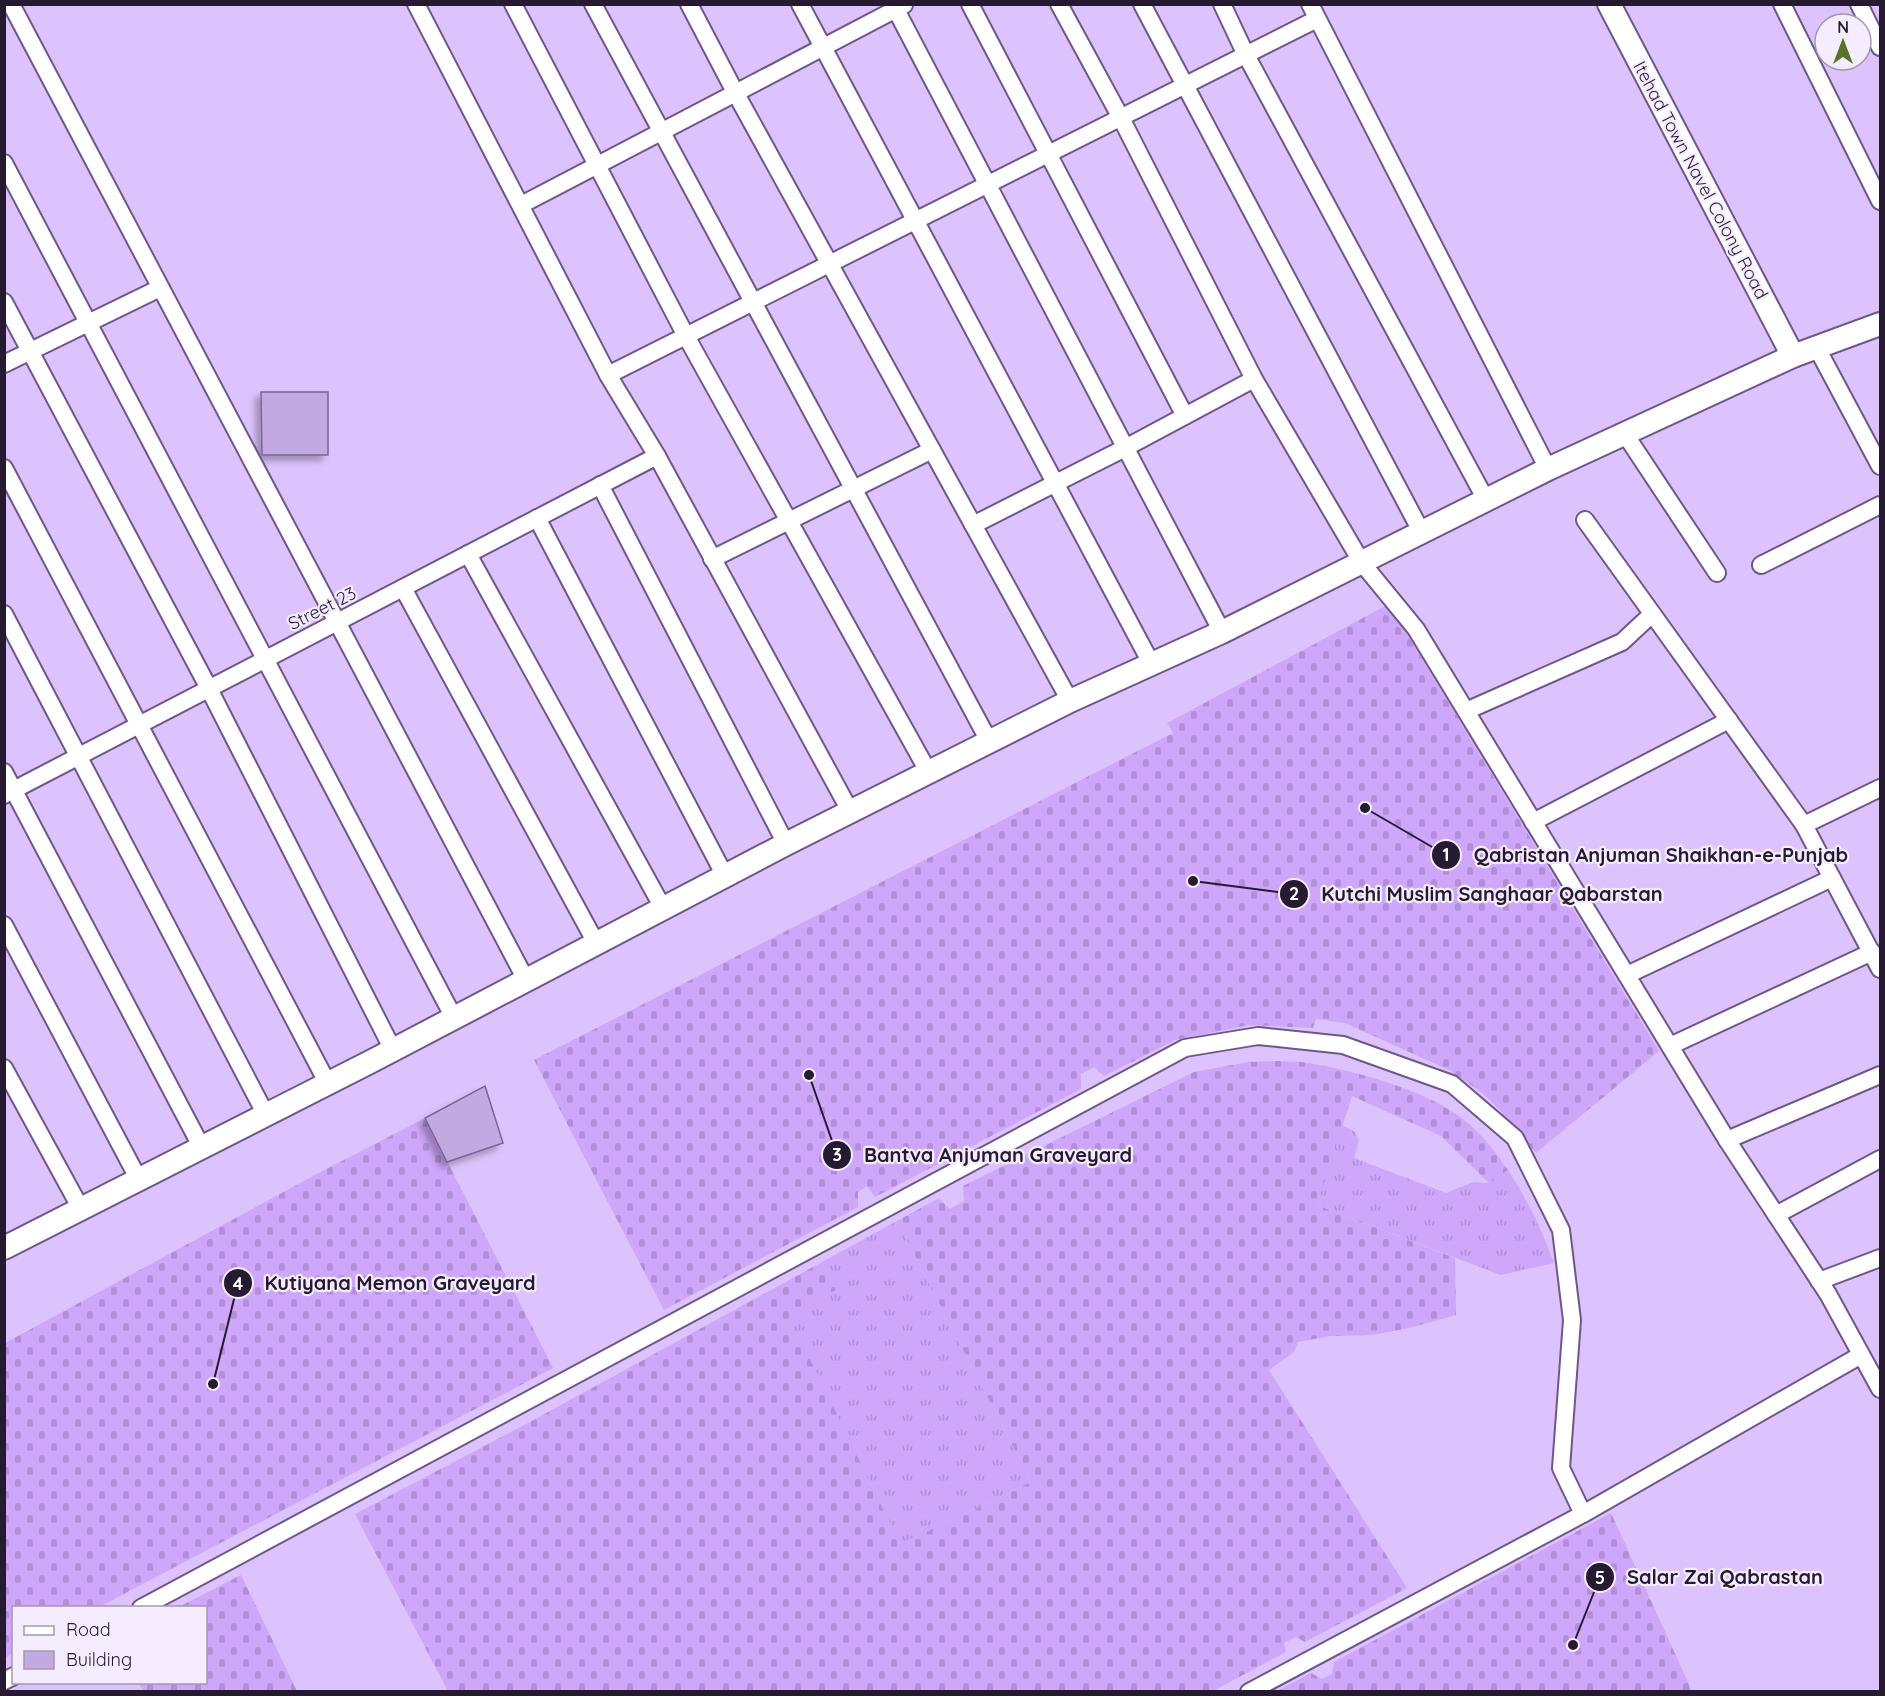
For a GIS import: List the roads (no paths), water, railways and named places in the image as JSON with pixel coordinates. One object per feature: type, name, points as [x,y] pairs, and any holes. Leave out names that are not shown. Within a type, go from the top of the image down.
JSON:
[{"type":"street","points":[[11,4],[526,980]]},
{"type":"street","points":[[513,4],[686,336],[929,772]]},
{"type":"street","points":[[592,4],[990,743]]},
{"type":"street","points":[[689,4],[735,92],[1071,701]]},
{"type":"street","points":[[800,4],[1151,663]]},
{"type":"street","points":[[970,4],[1050,153],[1185,416]]},
{"type":"street","points":[[1059,4],[1121,118],[1254,379],[1362,563],[1416,629],[1727,1140],[1820,1281],[1881,1389]]},
{"type":"street","points":[[1142,4],[1422,533]]},
{"type":"street","points":[[1222,4],[1246,55],[1486,500]]},
{"type":"street","name":"Itehad Town Navel Colony Road","points":[[1610,4],[1793,356]]},
{"type":"street","points":[[1782,4],[1881,201]]},
{"type":"street","points":[[1859,4],[1881,47]]},
{"type":"street","points":[[420,6],[608,375],[657,456],[850,811]]},
{"type":"street","points":[[521,204],[598,166],[898,6],[987,185],[1222,632]]},
{"type":"street","points":[[608,375],[1246,55],[1313,8],[1548,470]]},
{"type":"street","points":[[4,163],[454,1018]]},
{"type":"street","points":[[4,364],[160,288]]},
{"type":"street","points":[[4,302],[32,351],[393,1050]]},
{"type":"street","points":[[4,1248],[328,1084],[850,811],[1071,701],[1222,632],[1486,500],[1625,434],[1793,356],[1881,324]]},
{"type":"street","points":[[1817,348],[1881,466]]},
{"type":"street","points":[[973,525],[1254,379]]},
{"type":"street","points":[[1625,434],[1717,573]]},
{"type":"street","points":[[712,559],[932,450]]},
{"type":"street","name":"Street 23","points":[[9,792],[657,456]]},
{"type":"street","points":[[4,468],[328,1084]]},
{"type":"street","points":[[600,485],[786,844]]},
{"type":"street","points":[[1761,565],[1881,505]]},
{"type":"street","points":[[537,518],[725,876]]},
{"type":"street","points":[[1585,520],[1804,825],[1881,969]]},
{"type":"street","points":[[468,554],[663,908]]},
{"type":"street","points":[[403,588],[596,943]]},
{"type":"street","points":[[4,614],[266,1115]]},
{"type":"street","points":[[1466,711],[1622,642],[1652,614]]},
{"type":"street","points":[[1533,822],[1728,720]]},
{"type":"street","points":[[4,772],[9,792],[202,1148]]},
{"type":"street","points":[[1804,825],[1881,788]]},
{"type":"street","points":[[1627,975],[1832,878]]},
{"type":"street","points":[[4,925],[139,1180]]},
{"type":"street","points":[[1670,1046],[1872,952]]},
{"type":"street","points":[[145,1606],[1185,1048],[1258,1036],[1343,1045],[1452,1084],[1515,1137],[1561,1230],[1572,1320],[1561,1468],[1583,1514]]},
{"type":"street","points":[[4,1068],[81,1209]]},
{"type":"street","points":[[1727,1140],[1881,1075]]},
{"type":"street","points":[[1776,1215],[1881,1160]]},
{"type":"street","points":[[1820,1281],[1881,1258]]},
{"type":"street","points":[[1249,1692],[1583,1514],[1862,1355]]},
{"type":"place","name":"Qabristan Anjuman Shaikhan-e-Punjab","points":[[1365,808]]},
{"type":"place","name":"Kutchi Muslim Sanghaar Qabarstan","points":[[1193,881]]},
{"type":"place","name":"Bantva Anjuman Graveyard","points":[[809,1075]]},
{"type":"place","name":"Kutiyana Memon Graveyard","points":[[213,1384]]},
{"type":"place","name":"Salar Zai Qabrastan","points":[[1573,1645]]}]
